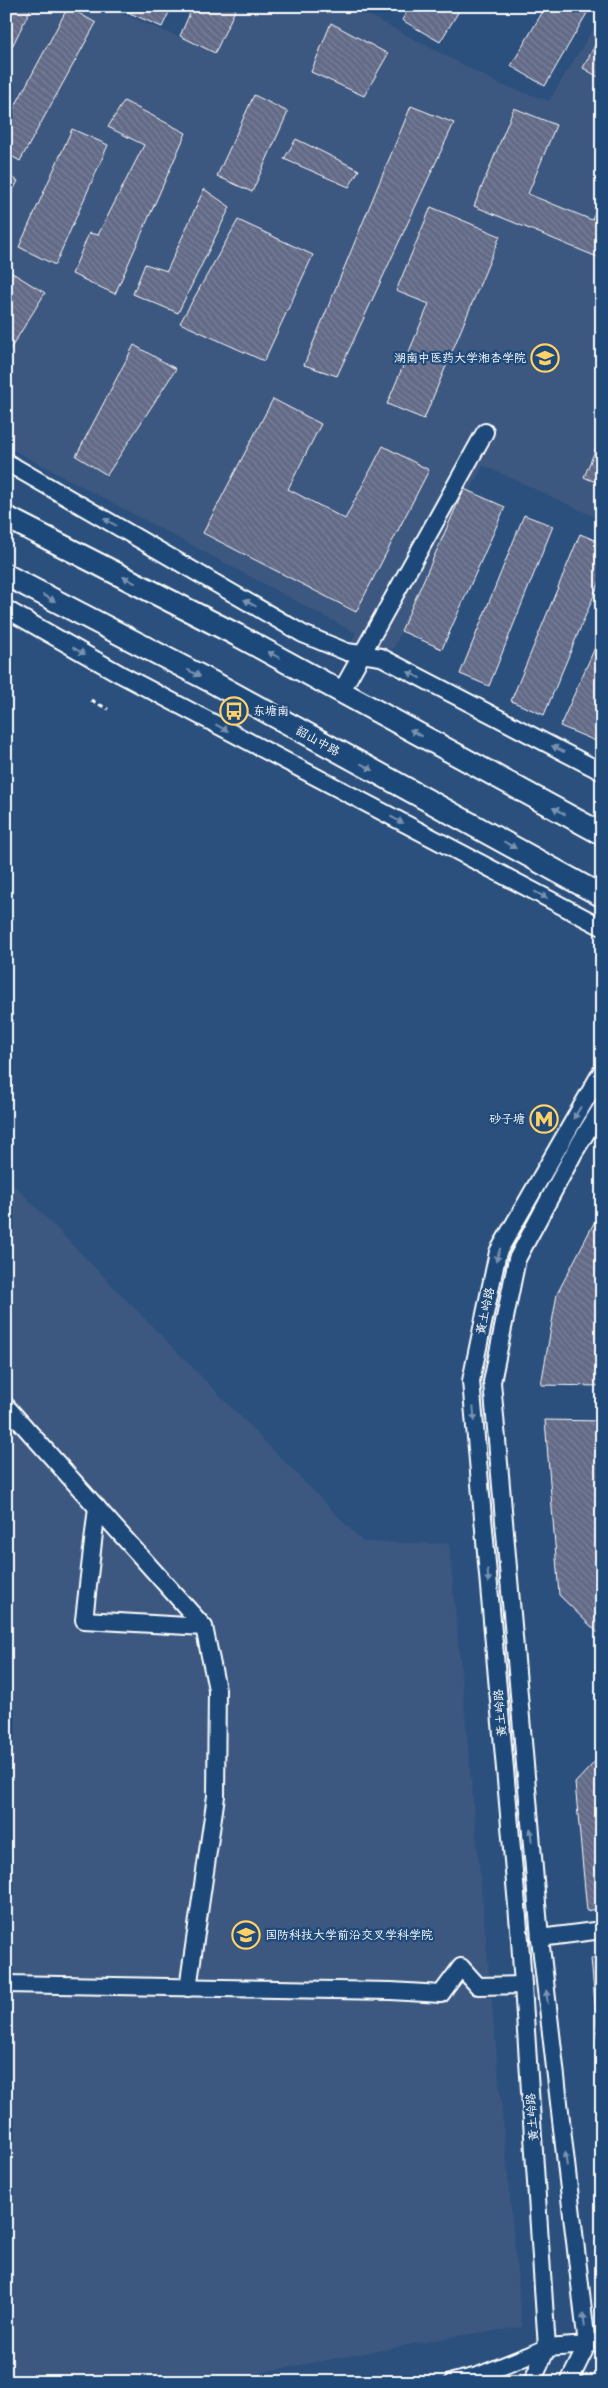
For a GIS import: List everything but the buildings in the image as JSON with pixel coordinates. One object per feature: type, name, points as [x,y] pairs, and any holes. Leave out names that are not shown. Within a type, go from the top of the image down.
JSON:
[{"type":"main road","points":[[6,517],[236,635],[602,834]]},
{"type":"main road","name":"韶山中路","points":[[6,575],[216,684],[602,896]]},
{"type":"street","points":[[341,692],[485,432]]},
{"type":"street","points":[[6,462],[303,634],[347,652],[381,658],[602,772]]},
{"type":"street","points":[[6,609],[120,674],[602,927]]},
{"type":"street","name":"黄土岭路","points":[[532,2382],[548,2348],[523,1985],[471,1381],[498,1252],[602,1071]]},
{"type":"street","name":"黄土岭路","points":[[594,2342],[540,1938],[492,1382],[517,1259],[575,1151],[602,1107]]},
{"type":"street","points":[[6,1406],[204,1627],[217,1689],[216,1796],[188,1988]]},
{"type":"street","points":[[97,1507],[84,1620],[204,1627]]},
{"type":"street","points":[[540,1938],[602,1930]]},
{"type":"street","points":[[6,1984],[391,1991],[441,1994],[461,1967],[478,1986],[523,1985]]},
{"type":"street","points":[[453,2382],[479,2379],[548,2348],[594,2342]]},
{"type":"street","points":[[569,2382],[594,2342]]},
{"type":"path","points":[[91,700],[108,709]]},
{"type":"shaded area","points":[[6,6],[103,6],[215,52],[237,6],[351,6],[501,85],[549,101],[602,15],[602,520],[483,465],[393,649],[350,646],[356,633],[6,446],[6,120],[30,75],[6,118]]},
{"type":"shaded area","name":"国防科技大学前沿交叉学科学院","points":[[6,1177],[363,1542],[449,1544],[522,2327],[456,2336],[209,2382],[6,2382]]},
{"type":"place","name":"湖南中医药大学湘杏学院","points":[[545,358]]},
{"type":"place","name":"东塘南","points":[[234,711]]},
{"type":"place","name":"砂子塘","points":[[544,1119]]},
{"type":"place","name":"国防科技大学前沿交叉学科学院","points":[[246,1935]]}]
